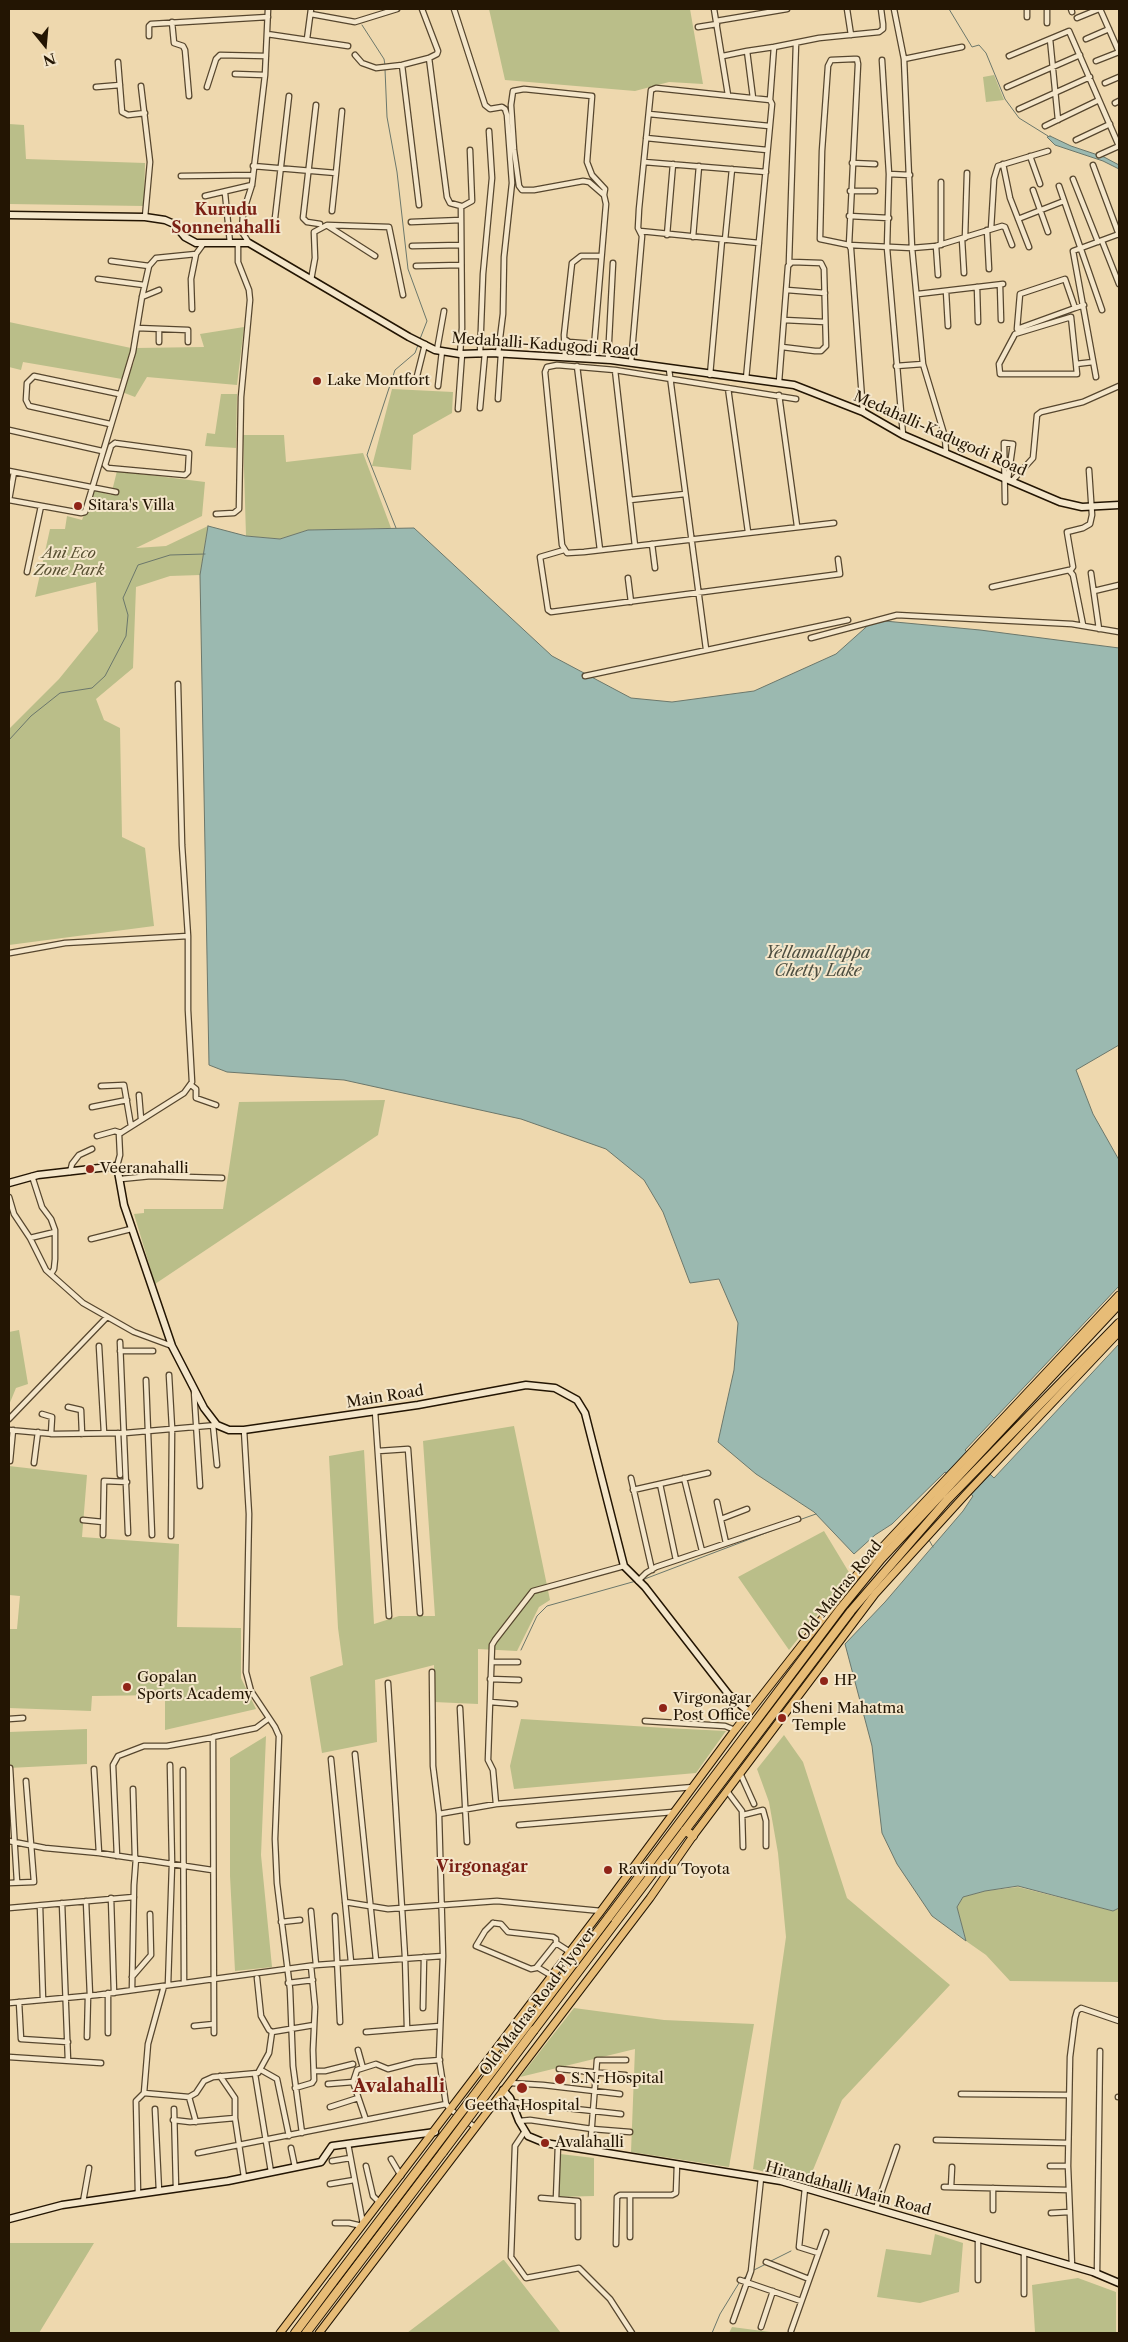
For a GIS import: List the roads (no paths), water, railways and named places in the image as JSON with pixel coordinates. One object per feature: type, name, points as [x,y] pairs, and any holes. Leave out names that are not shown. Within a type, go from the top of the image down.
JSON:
[{"type":"highway","name":"Old Madras Road","points":[[981,1459],[1119,1304]]},
{"type":"highway","name":"Old Madras Road","points":[[612,1920],[841,1608],[881,1560],[1119,1322]]},
{"type":"highway","name":"Old Madras Road","points":[[684,1830],[851,1611],[956,1485]]},
{"type":"highway","points":[[684,1830],[693,1836]]},
{"type":"highway","name":"Old Madras Road Flyover","points":[[294,2333],[612,1920],[684,1830]]},
{"type":"highway","name":"Old Madras Road Flyover","points":[[306,2333],[612,1920]]},
{"type":"main road","points":[[280,2333],[435,2132],[449,2107],[552,1976],[735,1730],[859,1572],[1119,1295]]},
{"type":"main road","points":[[319,2333],[650,1898],[693,1836],[875,1594],[966,1494],[1119,1332]]},
{"type":"street","points":[[249,243],[242,232],[243,213],[252,185],[266,56],[268,9]]},
{"type":"street","points":[[307,39],[311,12],[355,22],[397,9]]},
{"type":"street","points":[[355,55],[362,63],[376,68],[402,65],[437,54],[438,51],[422,9]]},
{"type":"street","points":[[454,9],[485,105],[490,109],[502,107],[507,115],[512,183],[504,258],[498,399]]},
{"type":"street","points":[[714,9],[728,95]]},
{"type":"street","points":[[698,27],[787,9]]},
{"type":"street","points":[[847,9],[851,35]]},
{"type":"street","points":[[723,56],[796,43],[879,32],[883,29],[881,9]]},
{"type":"street","points":[[894,9],[904,59],[912,248],[918,294],[923,364],[945,437],[946,453]]},
{"type":"street","points":[[1027,9],[1028,17]]},
{"type":"street","points":[[1046,23],[1047,9]]},
{"type":"street","points":[[1077,18],[1100,9],[1119,52],[1096,60]]},
{"type":"street","points":[[148,36],[151,24],[268,17]]},
{"type":"street","points":[[172,22],[174,43],[183,46],[185,50],[189,96]]},
{"type":"street","points":[[1086,39],[1109,29]]},
{"type":"street","points":[[1009,56],[1069,31],[1119,146],[1099,155]]},
{"type":"street","points":[[267,34],[348,46]]},
{"type":"street","points":[[1050,39],[1058,120]]},
{"type":"street","points":[[779,382],[790,263],[796,43]]},
{"type":"street","points":[[746,378],[772,104],[770,100],[774,47]]},
{"type":"street","points":[[904,59],[962,47]]},
{"type":"street","points":[[747,51],[753,98]]},
{"type":"street","points":[[207,87],[216,59],[220,55],[266,56]]},
{"type":"street","points":[[1007,87],[1080,55]]},
{"type":"street","points":[[429,58],[447,197],[449,202],[461,207],[470,204],[472,200],[470,150]]},
{"type":"street","points":[[863,412],[851,249],[849,245],[850,191],[858,64],[856,59],[834,58],[828,66],[822,151],[820,239],[849,245],[912,248],[938,246],[1005,227],[1012,244]]},
{"type":"street","points":[[882,60],[889,174],[887,248],[903,434]]},
{"type":"street","points":[[118,62],[123,113],[128,115],[144,113]]},
{"type":"street","points":[[402,65],[419,205]]},
{"type":"street","points":[[235,74],[264,75]]},
{"type":"street","points":[[1019,109],[1090,77]]},
{"type":"street","points":[[1105,83],[1119,77]]},
{"type":"street","points":[[96,87],[120,85]]},
{"type":"street","points":[[142,86],[150,162],[145,217]]},
{"type":"street","points":[[631,362],[642,236],[639,209],[652,90],[656,88],[770,100]]},
{"type":"street","points":[[593,359],[606,204],[605,189],[592,175],[588,162],[592,96],[524,89],[513,91],[511,104],[514,150],[519,186],[522,190],[534,190],[583,181],[589,182],[604,195]]},
{"type":"street","points":[[275,218],[289,96]]},
{"type":"street","points":[[1045,126],[1100,100]]},
{"type":"street","points":[[316,105],[303,218],[307,222],[320,224]]},
{"type":"street","points":[[332,211],[342,111]]},
{"type":"street","points":[[649,114],[769,126]]},
{"type":"street","points":[[1076,140],[1110,124]]},
{"type":"street","points":[[480,408],[483,274],[492,178],[489,131]]},
{"type":"street","points":[[646,138],[767,150]]},
{"type":"street","points":[[989,269],[989,230],[994,179],[998,166],[1048,151]]},
{"type":"street","points":[[1030,156],[1040,184]]},
{"type":"street","points":[[644,162],[766,172]]},
{"type":"street","points":[[852,163],[875,164]]},
{"type":"street","points":[[667,235],[673,164]]},
{"type":"street","points":[[1003,164],[1010,198],[1029,247]]},
{"type":"street","points":[[253,166],[336,173]]},
{"type":"street","points":[[693,237],[699,166]]},
{"type":"street","points":[[1094,166],[1119,234],[1073,251],[1096,377]]},
{"type":"street","points":[[710,375],[732,169]]},
{"type":"street","points":[[964,273],[963,238],[967,173]]},
{"type":"street","points":[[889,174],[910,175]]},
{"type":"street","points":[[181,176],[252,175]]},
{"type":"street","points":[[1073,179],[1119,284]]},
{"type":"street","points":[[938,275],[940,182]]},
{"type":"street","points":[[204,196],[224,193],[252,185]]},
{"type":"street","points":[[1059,186],[1102,310]]},
{"type":"street","points":[[1033,190],[1048,232]]},
{"type":"street","points":[[850,191],[874,191]]},
{"type":"street","points":[[224,193],[230,243]]},
{"type":"street","points":[[1018,219],[1064,202]]},
{"type":"street","points":[[458,409],[462,328],[461,207]]},
{"type":"street","points":[[9,215],[145,217],[165,220],[174,224],[185,237],[196,243],[249,243]]},
{"type":"street","points":[[849,216],[889,218]]},
{"type":"street","points":[[411,222],[461,220]]},
{"type":"street","points":[[327,225],[375,256]]},
{"type":"street","points":[[312,280],[315,258],[314,232],[327,225],[389,227],[402,295]]},
{"type":"street","points":[[640,231],[759,243]]},
{"type":"street","points":[[192,309],[191,279],[196,254],[204,243]]},
{"type":"street","points":[[216,514],[234,513],[239,509],[241,397],[250,300],[249,290],[238,262],[238,243]]},
{"type":"street","name":"Medahalli-Kadugodi Road","points":[[249,243],[425,344],[440,350],[461,354],[482,353],[631,362],[710,375],[794,385],[863,412],[903,434],[1060,502],[1082,507],[1119,504]]},
{"type":"street","points":[[412,246],[461,244]]},
{"type":"street","points":[[116,492],[92,487],[11,471],[9,500],[83,513],[92,487],[119,394],[133,352],[149,266],[156,258],[196,254]]},
{"type":"street","points":[[565,357],[566,340],[564,334],[574,260],[584,256],[601,256]]},
{"type":"street","points":[[111,261],[149,266]]},
{"type":"street","points":[[608,360],[613,263]]},
{"type":"street","points":[[782,347],[821,350],[826,346],[824,268],[821,263],[790,263]]},
{"type":"street","points":[[416,266],[461,265]]},
{"type":"street","points":[[1075,308],[1064,278],[1020,294],[1017,329],[1084,305]]},
{"type":"street","points":[[98,279],[144,286]]},
{"type":"street","points":[[918,294],[1001,285],[1001,320]]},
{"type":"street","points":[[977,288],[978,322]]},
{"type":"street","points":[[142,297],[160,290]]},
{"type":"street","points":[[787,290],[825,293]]},
{"type":"street","points":[[946,291],[948,326]]},
{"type":"street","points":[[438,386],[444,311]]},
{"type":"street","points":[[1071,317],[1076,364],[1077,374],[1000,374],[999,364],[1015,334],[1071,317]]},
{"type":"street","points":[[784,320],[825,322]]},
{"type":"street","points":[[137,328],[188,330],[188,342]]},
{"type":"street","points":[[159,329],[159,342]]},
{"type":"street","points":[[566,340],[569,342],[594,344]]},
{"type":"street","points":[[417,376],[425,344]]},
{"type":"street","points":[[1076,364],[1093,362]]},
{"type":"street","points":[[896,366],[923,364]]},
{"type":"street","points":[[564,550],[545,372],[547,367],[551,365],[577,366],[615,370],[796,399]]},
{"type":"street","points":[[577,366],[600,550]]},
{"type":"street","points":[[669,369],[706,649]]},
{"type":"street","points":[[615,370],[635,546]]},
{"type":"street","points":[[110,424],[29,406],[26,400],[27,383],[34,376],[119,394]]},
{"type":"street","points":[[1008,479],[1033,458],[1037,415],[1041,412],[1083,402],[1119,386]]},
{"type":"street","points":[[728,388],[748,532]]},
{"type":"street","points":[[779,395],[796,526]]},
{"type":"street","points":[[9,430],[110,450]]},
{"type":"street","points":[[115,443],[189,453],[188,472],[185,475],[108,468],[105,465],[110,450],[115,443]]},
{"type":"street","points":[[1005,502],[1013,444],[1004,443],[1008,479]]},
{"type":"street","points":[[992,587],[1070,571],[1073,567],[1067,532],[1090,524],[1092,507],[1088,470]]},
{"type":"street","points":[[630,500],[685,494]]},
{"type":"street","points":[[27,572],[41,506]]},
{"type":"street","points":[[834,523],[600,550],[567,553],[564,550],[540,557],[549,612],[840,574],[838,559]]},
{"type":"street","points":[[652,544],[655,568]]},
{"type":"street","points":[[1070,571],[1073,575],[1083,625]]},
{"type":"street","points":[[1091,574],[1099,629]]},
{"type":"street","points":[[628,578],[631,602]]},
{"type":"street","points":[[1094,590],[1119,586]]},
{"type":"street","points":[[811,638],[897,615],[1083,625],[1119,632]]},
{"type":"street","points":[[585,676],[848,620]]},
{"type":"street","points":[[178,684],[182,845],[188,936],[188,1010],[192,1078],[190,1085],[184,1093],[121,1133],[119,1137],[120,1158],[117,1166],[124,1205],[131,1229],[172,1346],[194,1390],[215,1425],[217,1465]]},
{"type":"street","points":[[10,953],[65,943],[188,936]]},
{"type":"street","points":[[101,1086],[124,1084],[131,1126]]},
{"type":"street","points":[[190,1085],[196,1089],[196,1098],[216,1105]]},
{"type":"street","points":[[139,1095],[141,1119]]},
{"type":"street","points":[[92,1107],[127,1100]]},
{"type":"street","points":[[97,1136],[115,1131],[121,1133]]},
{"type":"street","points":[[70,1172],[72,1164],[78,1155],[92,1149]]},
{"type":"street","points":[[9,1183],[32,1176],[117,1166]]},
{"type":"street","points":[[32,1176],[42,1207],[51,1219],[55,1232],[55,1266],[50,1274]]},
{"type":"street","points":[[120,1179],[151,1176],[222,1178]]},
{"type":"street","points":[[9,1198],[11,1210],[30,1238],[40,1261],[50,1274],[83,1303],[142,1335],[172,1346]]},
{"type":"street","points":[[91,1239],[131,1229]]},
{"type":"street","points":[[30,1238],[55,1232]]},
{"type":"street","points":[[9,1420],[107,1317]]},
{"type":"street","points":[[120,1342],[128,1533]]},
{"type":"street","points":[[99,1346],[104,1433]]},
{"type":"street","points":[[120,1351],[153,1351]]},
{"type":"street","points":[[169,1375],[172,1428],[171,1536]]},
{"type":"street","points":[[146,1380],[152,1535]]},
{"type":"street","name":"Main Road","points":[[215,1425],[229,1430],[244,1430],[375,1412],[526,1385],[554,1388],[577,1400],[585,1413],[624,1566],[729,1695],[749,1712]]},
{"type":"street","points":[[194,1390],[200,1486]]},
{"type":"street","points":[[68,1407],[81,1410],[82,1434]]},
{"type":"street","points":[[375,1412],[390,1616]]},
{"type":"street","points":[[42,1414],[52,1417],[51,1434]]},
{"type":"street","points":[[10,1461],[11,1430],[51,1434],[82,1434],[215,1425]]},
{"type":"street","points":[[244,1430],[249,1514],[246,1672],[251,1691],[279,1736],[275,1839],[292,2029],[295,2088],[302,2133]]},
{"type":"street","points":[[34,1463],[38,1432]]},
{"type":"street","points":[[118,1433],[120,1475]]},
{"type":"street","points":[[378,1452],[408,1449],[420,1613]]},
{"type":"street","points":[[633,1490],[708,1473]]},
{"type":"street","points":[[631,1478],[652,1570]]},
{"type":"street","points":[[684,1478],[702,1551]]},
{"type":"street","points":[[103,1535],[104,1481],[127,1482]]},
{"type":"street","points":[[660,1484],[676,1560]]},
{"type":"street","points":[[717,1502],[726,1543]]},
{"type":"street","points":[[721,1519],[747,1509]]},
{"type":"street","points":[[638,1581],[652,1570],[676,1560],[798,1519]]},
{"type":"street","points":[[83,1520],[103,1522]]},
{"type":"street","points":[[496,1804],[493,1770],[488,1760],[492,1645],[532,1591],[624,1566]]},
{"type":"street","points":[[492,1662],[518,1662]]},
{"type":"street","points":[[432,1672],[433,1766],[439,1814],[444,1956],[440,2060],[449,2107],[475,2127]]},
{"type":"street","points":[[490,1679],[520,1680]]},
{"type":"street","points":[[388,1683],[406,1957],[407,2028]]},
{"type":"street","points":[[490,1702],[515,1704]]},
{"type":"street","points":[[460,1708],[467,1842]]},
{"type":"street","points":[[9,1718],[23,1718]]},
{"type":"street","points":[[117,1856],[114,1765],[120,1754],[144,1746],[167,1746],[256,1728],[268,1719]]},
{"type":"street","points":[[645,1721],[725,1726],[735,1730]]},
{"type":"street","points":[[214,2033],[212,1870],[213,1738],[216,1737]]},
{"type":"street","points":[[355,1754],[376,1960]]},
{"type":"street","points":[[331,1759],[351,1962]]},
{"type":"street","points":[[138,2194],[136,2101],[144,2093],[148,2044],[166,1986],[172,1864],[170,1765]]},
{"type":"street","points":[[10,1768],[11,1841],[16,1882]]},
{"type":"street","points":[[94,1769],[99,1853]]},
{"type":"street","points":[[183,1770],[185,1866],[184,1983]]},
{"type":"street","points":[[740,1773],[754,1804]]},
{"type":"street","points":[[9,1883],[34,1882],[26,1781]]},
{"type":"street","points":[[439,1814],[496,1804],[693,1787]]},
{"type":"street","points":[[132,1990],[135,1858],[133,1789]]},
{"type":"street","points":[[727,1791],[741,1808],[743,1816],[743,1847]]},
{"type":"street","points":[[743,1816],[764,1810],[766,1846]]},
{"type":"street","points":[[519,1825],[675,1812]]},
{"type":"street","points":[[11,1841],[31,1846],[99,1853],[212,1870]]},
{"type":"street","points":[[9,1908],[134,1897]]},
{"type":"street","points":[[111,1898],[114,1992]]},
{"type":"street","points":[[86,1901],[89,1996],[87,2037]]},
{"type":"street","points":[[345,1902],[371,1908],[402,1909],[442,1904],[497,1901],[601,1911]]},
{"type":"street","points":[[62,1903],[64,1999],[68,2060]]},
{"type":"street","points":[[40,1906],[43,2000]]},
{"type":"street","points":[[295,2088],[312,2083],[314,2071],[314,1965],[311,1911]]},
{"type":"street","points":[[132,1977],[151,1955],[150,1914]]},
{"type":"street","points":[[334,1916],[340,2022]]},
{"type":"street","points":[[281,1922],[300,1920]]},
{"type":"street","points":[[556,1943],[537,1967],[531,1969],[476,1946],[485,1931],[493,1923],[501,1924],[508,1932],[553,1937],[556,1939],[556,1943],[570,1952]]},
{"type":"street","points":[[9,2003],[108,1994],[314,1965],[406,1957],[444,1956]]},
{"type":"street","points":[[423,2008],[424,1957]]},
{"type":"street","points":[[537,1967],[552,1976]]},
{"type":"street","points":[[144,2093],[189,2097],[196,2093],[204,2081],[220,2076],[255,2074],[261,2070],[269,2053],[272,2032],[262,2016],[257,1978]]},
{"type":"street","points":[[288,1983],[313,1980]]},
{"type":"street","points":[[108,1994],[108,2033]]},
{"type":"street","points":[[19,2002],[21,2039],[68,2042]]},
{"type":"street","points":[[1072,2266],[1068,2190],[1068,2143],[1070,2057],[1077,2011],[1084,2008],[1119,2021]]},
{"type":"street","points":[[194,2026],[214,2024]]},
{"type":"street","points":[[272,2032],[314,2025]]},
{"type":"street","points":[[366,2032],[440,2026]]},
{"type":"street","points":[[358,2050],[363,2068]]},
{"type":"street","points":[[1096,2274],[1100,2051]]},
{"type":"street","points":[[9,2057],[101,2063]]},
{"type":"street","points":[[366,2120],[353,2082],[355,2072],[376,2064],[388,2069],[415,2062],[440,2060]]},
{"type":"street","points":[[590,2150],[597,2060],[626,2060]]},
{"type":"street","points":[[314,2071],[325,2071],[353,2064]]},
{"type":"street","points":[[261,2070],[278,2079],[288,2136]]},
{"type":"street","points":[[559,2070],[625,2075]]},
{"type":"street","points":[[255,2074],[272,2172]]},
{"type":"street","points":[[220,2076],[235,2098],[235,2118],[244,2177]]},
{"type":"street","points":[[328,2084],[353,2082]]},
{"type":"street","points":[[508,2083],[544,2085],[620,2094]]},
{"type":"street","name":"Hirandahalli Main Road","points":[[503,2090],[528,2136],[545,2143],[761,2178],[806,2188],[1072,2266],[1119,2283]]},
{"type":"street","points":[[961,2094],[1069,2095]]},
{"type":"street","points":[[189,2097],[196,2122]]},
{"type":"street","points":[[330,2107],[358,2098]]},
{"type":"street","points":[[511,2102],[551,2104],[621,2114]]},
{"type":"street","points":[[198,2153],[366,2120],[449,2107]]},
{"type":"street","points":[[155,2108],[158,2191]]},
{"type":"street","points":[[174,2109],[176,2188]]},
{"type":"street","points":[[173,2120],[196,2122],[235,2118]]},
{"type":"street","points":[[519,2121],[530,2120],[592,2129],[630,2132]]},
{"type":"street","points":[[525,2131],[515,2146],[511,2257],[526,2278],[579,2268],[610,2299],[632,2333]]},
{"type":"street","points":[[9,2219],[49,2208],[272,2172],[323,2161],[330,2147],[435,2132]]},
{"type":"street","points":[[936,2140],[1068,2143]]},
{"type":"street","points":[[334,2223],[363,2225],[348,2144]]},
{"type":"street","points":[[556,2199],[558,2145]]},
{"type":"street","points":[[876,2208],[897,2147]]},
{"type":"street","points":[[291,2148],[295,2167]]},
{"type":"street","points":[[332,2161],[350,2158]]},
{"type":"street","points":[[391,2159],[401,2176]]},
{"type":"street","points":[[616,2244],[617,2197],[620,2195],[666,2196],[676,2193],[677,2164]]},
{"type":"street","points":[[366,2166],[373,2196],[380,2203]]},
{"type":"street","points":[[1050,2166],[1068,2166]]},
{"type":"street","points":[[952,2167],[952,2187]]},
{"type":"street","points":[[83,2202],[89,2168]]},
{"type":"street","points":[[733,2321],[752,2271],[761,2178]]},
{"type":"street","points":[[330,2184],[354,2180]]},
{"type":"street","points":[[944,2187],[1068,2190]]},
{"type":"street","points":[[806,2188],[799,2247],[818,2253]]},
{"type":"street","points":[[993,2188],[993,2210]]},
{"type":"street","points":[[630,2195],[630,2237]]},
{"type":"street","points":[[541,2198],[578,2201],[578,2237]]},
{"type":"street","points":[[1051,2213],[1069,2212]]},
{"type":"street","points":[[791,2331],[826,2232]]},
{"type":"street","points":[[978,2238],[978,2280]]},
{"type":"street","points":[[1024,2252],[1024,2294]]},
{"type":"street","points":[[766,2262],[809,2278]]},
{"type":"street","points":[[740,2280],[801,2301]]},
{"type":"street","points":[[760,2327],[773,2291]]},
{"type":"water","points":[[1050,136],[1071,146],[1104,157],[1119,165],[1119,169],[1103,161],[1055,145],[1047,137]]},
{"type":"water","name":"Yellamallappa Chetty Lake","points":[[208,526],[246,536],[280,539],[308,530],[414,528],[552,656],[631,698],[672,702],[754,691],[836,654],[874,620],[980,630],[1119,648],[1119,1045],[1076,1070],[1093,1114],[1119,1160],[1119,1286],[965,1450],[994,1478],[1119,1344],[1119,1908],[1113,1911],[1018,1886],[985,1891],[963,1897],[957,1907],[966,1941],[932,1916],[897,1864],[882,1833],[872,1746],[845,1644],[885,1602],[963,1511],[973,1496],[945,1472],[892,1524],[875,1535],[854,1554],[814,1512],[756,1474],[718,1442],[734,1370],[738,1323],[719,1279],[690,1283],[663,1212],[644,1180],[606,1149],[521,1119],[344,1080],[227,1072],[209,1065],[200,575]]},
{"type":"waterway","points":[[949,9],[972,47],[979,45],[986,53],[1005,99],[1019,118],[1048,136]]},
{"type":"waterway","points":[[362,25],[384,59],[385,65]]},
{"type":"waterway","points":[[385,69],[387,117],[397,172],[408,269],[427,321],[420,339]]},
{"type":"waterway","points":[[396,528],[367,455],[395,370],[415,353],[418,345]]},
{"type":"waterway","points":[[9,740],[31,716],[60,693],[92,688],[105,676],[126,636],[128,615],[123,598],[138,565],[170,555],[205,554]]},
{"type":"waterway","points":[[799,1520],[816,1514]]},
{"type":"waterway","points":[[642,1580],[779,1528]]},
{"type":"waterway","points":[[929,1540],[933,1547]]},
{"type":"waterway","points":[[521,1650],[537,1616],[547,1606],[636,1581]]},
{"type":"waterway","points":[[771,2261],[791,2251]]},
{"type":"waterway","points":[[754,2270],[766,2264]]},
{"type":"waterway","points":[[742,2280],[748,2274]]},
{"type":"waterway","points":[[712,2333],[720,2314],[739,2283]]},
{"type":"place","name":"Lake Montfort","points":[[317,381]]},
{"type":"place","name":"Sitara's Villa","points":[[78,506]]},
{"type":"place","name":"Veeranahalli","points":[[90,1169]]},
{"type":"place","name":"HP","points":[[824,1681]]},
{"type":"place","name":"Gopalan Sports Academy","points":[[127,1687]]},
{"type":"place","name":"Virgonagar Post Office","points":[[663,1708]]},
{"type":"place","name":"Sheni Mahatma Temple","points":[[782,1718]]},
{"type":"place","name":"Ravindu Toyota","points":[[608,1870]]},
{"type":"place","name":"S.N. Hospital","points":[[560,2079]]},
{"type":"place","name":"Geetha Hospital","points":[[522,2088]]},
{"type":"place","name":"Avalahalli","points":[[545,2143]]},
{"type":"district","name":"Kurudu Sonnenahalli","points":[[226,219]]},
{"type":"district","name":"Virgonagar","points":[[482,1867]]},
{"type":"district","name":"Avalahalli","points":[[399,2087]]},
{"type":"park label","name":"Ani Eco Zone Park","points":[[69,562]]}]
